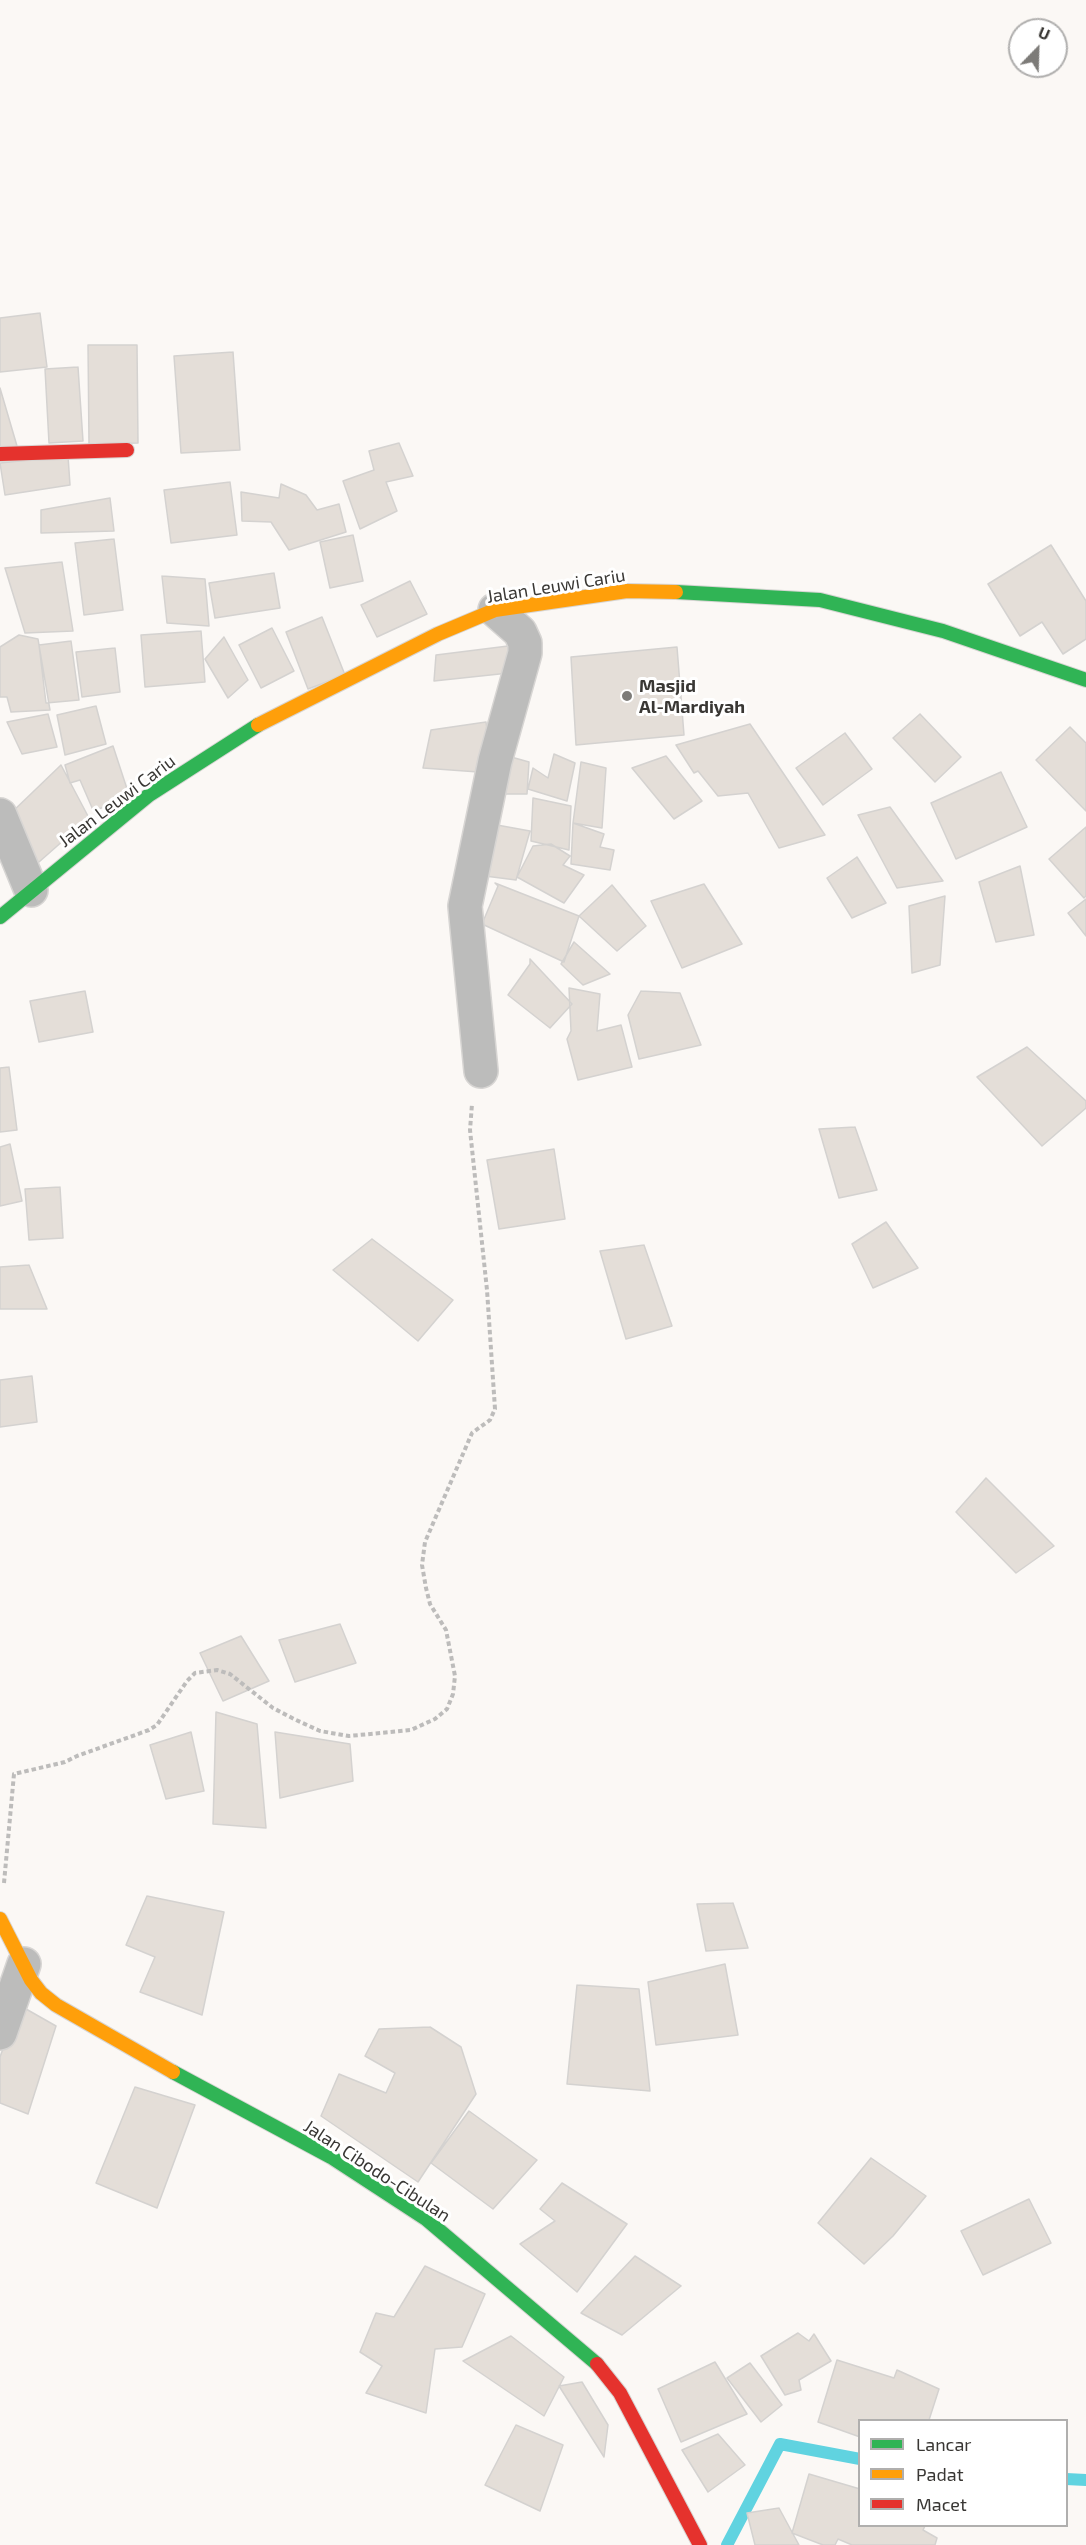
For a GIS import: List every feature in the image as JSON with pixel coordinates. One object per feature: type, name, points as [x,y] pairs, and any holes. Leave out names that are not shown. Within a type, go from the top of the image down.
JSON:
[{"type":"street","points":[[0,454],[127,450]]},
{"type":"street","name":"Jalan Leuwi Cariu","points":[[0,917],[149,795],[260,723],[438,634],[495,610],[627,591],[692,591],[820,600],[943,631],[1086,680]]},
{"type":"street","points":[[481,1071],[465,906],[495,760],[525,653],[525,643],[520,632],[495,610]]},
{"type":"street","points":[[0,815],[31,890]]},
{"type":"street","name":"Jalan Cibodo-Cibulan","points":[[0,1920],[31,1980],[41,1993],[56,2005],[131,2049],[331,2157],[426,2219],[597,2364],[620,2393],[700,2545]]},
{"type":"street","points":[[0,2033],[24,1964]]},
{"type":"path","points":[[0,1920],[14,1774],[65,1762],[76,1755],[150,1730],[157,1725],[195,1673],[217,1670],[230,1674],[273,1708],[296,1720],[320,1731],[349,1736],[411,1730],[435,1719],[447,1708],[453,1694],[455,1676],[446,1630],[430,1604],[422,1565],[425,1542],[468,1442],[472,1434],[490,1419],[495,1409],[487,1290],[470,1130],[471,1111],[481,1071]]},
{"type":"building","points":[[40,313],[47,367],[0,372],[0,318]]},
{"type":"building","points":[[88,345],[137,345],[138,443],[89,444]]},
{"type":"building","points":[[233,352],[240,450],[181,453],[174,356]]},
{"type":"building","points":[[78,367],[83,441],[49,443],[45,369]]},
{"type":"building","points":[[0,388],[17,446],[0,451]]},
{"type":"building","points":[[399,443],[413,476],[386,482],[397,511],[360,529],[343,481],[374,470],[369,451]]},
{"type":"building","points":[[68,456],[70,485],[5,495],[0,463]]},
{"type":"building","points":[[230,482],[237,535],[171,543],[164,490]]},
{"type":"building","points":[[281,484],[306,495],[317,510],[339,504],[346,532],[289,550],[271,522],[242,521],[241,492],[279,498]]},
{"type":"building","points":[[110,498],[114,531],[41,533],[41,510]]},
{"type":"building","points":[[353,535],[363,581],[330,588],[320,542]]},
{"type":"building","points":[[114,539],[123,610],[84,615],[75,543]]},
{"type":"building","points":[[1051,545],[1086,601],[1086,639],[1063,654],[1042,622],[1020,636],[988,584]]},
{"type":"building","points":[[62,562],[73,631],[25,633],[5,568]]},
{"type":"building","points":[[274,573],[280,608],[215,618],[209,583]]},
{"type":"building","points":[[162,576],[205,579],[209,626],[167,623]]},
{"type":"building","points":[[410,581],[427,614],[377,637],[361,605]]},
{"type":"building","points":[[322,617],[345,675],[308,689],[286,632]]},
{"type":"building","points":[[272,628],[294,671],[261,688],[239,645]]},
{"type":"building","points":[[201,631],[205,682],[145,687],[141,635]]},
{"type":"building","points":[[19,635],[38,639],[50,710],[11,712],[7,697],[0,697],[0,647]]},
{"type":"building","points":[[224,637],[248,680],[228,698],[205,659]]},
{"type":"building","points":[[71,641],[79,700],[46,703],[39,645]]},
{"type":"building","points":[[508,646],[509,673],[434,681],[436,655]]},
{"type":"building","name":"Masjid Al-Mardiyah","points":[[677,647],[684,735],[576,745],[571,657]]},
{"type":"building","points":[[115,648],[120,692],[82,697],[76,652]]},
{"type":"building","points":[[96,706],[106,744],[65,755],[57,715]]},
{"type":"building","points":[[48,714],[57,747],[22,754],[7,722]]},
{"type":"building","points":[[920,714],[961,757],[935,782],[893,738]]},
{"type":"building","points":[[486,722],[492,773],[423,768],[431,730]]},
{"type":"building","points":[[750,724],[825,835],[779,848],[748,793],[718,796],[698,771],[694,773],[676,745]]},
{"type":"building","points":[[1070,727],[1086,743],[1086,811],[1036,760]]},
{"type":"building","points":[[845,733],[872,769],[823,805],[796,768]]},
{"type":"building","points":[[113,746],[131,801],[93,810],[80,780],[70,783],[65,765]]},
{"type":"building","points":[[497,753],[529,762],[527,794],[496,794]]},
{"type":"building","points":[[554,754],[575,763],[567,801],[528,789],[533,768],[548,778]]},
{"type":"building","points":[[666,756],[702,801],[674,819],[632,768]]},
{"type":"building","points":[[581,762],[606,768],[602,828],[573,823]]},
{"type":"building","points":[[61,765],[89,818],[31,869],[10,814]]},
{"type":"building","points":[[1001,772],[1027,827],[956,859],[931,803]]},
{"type":"building","points":[[533,798],[571,806],[569,850],[531,841]]},
{"type":"building","points":[[890,807],[943,881],[897,888],[858,815]]},
{"type":"building","points":[[486,823],[530,831],[516,880],[477,875]]},
{"type":"building","points":[[573,823],[604,834],[600,847],[614,850],[610,870],[571,864]]},
{"type":"building","points":[[1086,827],[1086,896],[1084,898],[1049,859]]},
{"type":"building","points":[[551,844],[570,856],[563,865],[584,875],[564,903],[517,877],[533,846]]},
{"type":"building","points":[[857,857],[886,903],[852,918],[827,878]]},
{"type":"building","points":[[1020,866],[1034,935],[996,942],[979,882]]},
{"type":"building","points":[[495,883],[579,916],[564,962],[482,924],[498,886]]},
{"type":"building","points":[[704,884],[742,944],[682,968],[651,901]]},
{"type":"building","points":[[612,885],[646,926],[617,951],[579,916]]},
{"type":"building","points":[[945,896],[940,965],[912,973],[909,906]]},
{"type":"building","points":[[1086,899],[1086,936],[1068,913]]},
{"type":"building","points":[[574,942],[610,974],[583,985],[561,964]]},
{"type":"building","points":[[530,959],[572,1004],[550,1028],[508,995],[530,964]]},
{"type":"building","points":[[569,988],[600,994],[597,1031],[621,1025],[632,1067],[578,1080],[567,1039],[571,1031]]},
{"type":"building","points":[[85,991],[93,1032],[39,1042],[30,1001]]},
{"type":"building","points":[[641,991],[680,993],[701,1045],[639,1059],[628,1015]]},
{"type":"building","points":[[1027,1047],[1086,1101],[1086,1108],[1042,1146],[977,1077]]},
{"type":"building","points":[[9,1067],[17,1130],[0,1132],[0,1068]]},
{"type":"building","points":[[855,1127],[877,1190],[839,1198],[819,1129]]},
{"type":"building","points":[[10,1144],[22,1201],[0,1206],[0,1147]]},
{"type":"building","points":[[554,1149],[565,1219],[499,1229],[487,1160]]},
{"type":"building","points":[[60,1187],[63,1238],[29,1240],[25,1189]]},
{"type":"building","points":[[886,1222],[918,1268],[873,1288],[852,1244]]},
{"type":"building","points":[[372,1239],[453,1300],[418,1341],[333,1270]]},
{"type":"building","points":[[644,1245],[672,1326],[626,1339],[600,1251]]},
{"type":"building","points":[[29,1265],[47,1309],[0,1309],[0,1267]]},
{"type":"building","points":[[32,1376],[37,1422],[0,1427],[0,1380]]},
{"type":"building","points":[[986,1478],[1054,1546],[1016,1573],[956,1512]]},
{"type":"building","points":[[340,1624],[356,1663],[295,1682],[279,1640]]},
{"type":"building","points":[[241,1636],[269,1681],[223,1701],[200,1653]]},
{"type":"building","points":[[216,1712],[257,1724],[266,1828],[213,1824]]},
{"type":"building","points":[[191,1732],[204,1791],[166,1799],[150,1745]]},
{"type":"building","points":[[275,1732],[350,1744],[353,1781],[280,1798]]},
{"type":"building","points":[[147,1896],[224,1912],[202,2015],[140,1992],[155,1957],[126,1945]]},
{"type":"building","points":[[733,1903],[748,1948],[706,1951],[697,1904]]},
{"type":"building","points":[[725,1964],[738,2035],[656,2045],[648,1982]]},
{"type":"building","points":[[577,1985],[639,1989],[650,2091],[567,2084]]},
{"type":"building","points":[[19,2005],[56,2026],[28,2114],[0,2103],[0,2057]]},
{"type":"building","points":[[430,2027],[461,2047],[476,2094],[418,2182],[321,2116],[339,2074],[386,2093],[395,2073],[365,2056],[379,2029]]},
{"type":"building","points":[[135,2087],[195,2105],[157,2208],[96,2183]]},
{"type":"building","points":[[469,2111],[537,2160],[493,2209],[431,2163]]},
{"type":"building","points":[[871,2158],[926,2196],[893,2236],[864,2264],[818,2223]]},
{"type":"building","points":[[562,2183],[627,2224],[577,2292],[520,2244],[555,2221],[540,2209]]},
{"type":"building","points":[[1029,2199],[1051,2243],[983,2275],[961,2231]]},
{"type":"building","points":[[635,2256],[681,2286],[622,2335],[581,2313]]},
{"type":"building","points":[[425,2266],[485,2294],[462,2347],[435,2349],[426,2413],[366,2393],[382,2366],[360,2352],[376,2313],[394,2317]]},
{"type":"building","points":[[798,2333],[809,2341],[814,2334],[831,2361],[799,2380],[801,2390],[785,2395],[761,2356]]},
{"type":"building","points":[[511,2336],[564,2377],[544,2416],[463,2361]]},
{"type":"building","points":[[837,2360],[894,2378],[897,2370],[939,2389],[929,2419],[858,2419],[858,2436],[818,2422]]},
{"type":"building","points":[[715,2362],[747,2414],[681,2442],[658,2389]]},
{"type":"building","points":[[750,2363],[782,2405],[761,2422],[727,2378]]},
{"type":"building","points":[[582,2382],[608,2425],[604,2457],[559,2386]]},
{"type":"building","points":[[516,2425],[563,2445],[540,2511],[485,2485]]},
{"type":"building","points":[[718,2434],[745,2465],[708,2492],[682,2450]]},
{"type":"building","points":[[809,2474],[858,2488],[858,2527],[924,2527],[923,2530],[937,2538],[935,2545],[852,2545],[838,2539],[835,2545],[823,2545],[792,2533]]},
{"type":"building","points":[[779,2508],[799,2545],[755,2545],[747,2513]]},
{"type":"waterway","points":[[727,2545],[780,2444],[858,2459]]},
{"type":"waterway","points":[[1068,2479],[1086,2480]]},
{"type":"traffic: fast","points":[[676,592],[820,600],[943,631],[1086,680]]},
{"type":"traffic: fast","points":[[0,917],[149,795],[258,725]]},
{"type":"traffic: fast","points":[[173,2072],[331,2157],[426,2219],[597,2364]]},
{"type":"traffic: slow","points":[[258,725],[438,634],[495,610],[627,591],[676,592]]},
{"type":"traffic: slow","points":[[0,1919],[31,1980],[41,1993],[56,2005],[173,2072]]},
{"type":"traffic: jam","points":[[0,454],[127,450]]},
{"type":"traffic: jam","points":[[597,2364],[620,2393],[700,2545]]},
{"type":"place","name":"Masjid Al-Mardiyah","points":[[627,696]]}]
